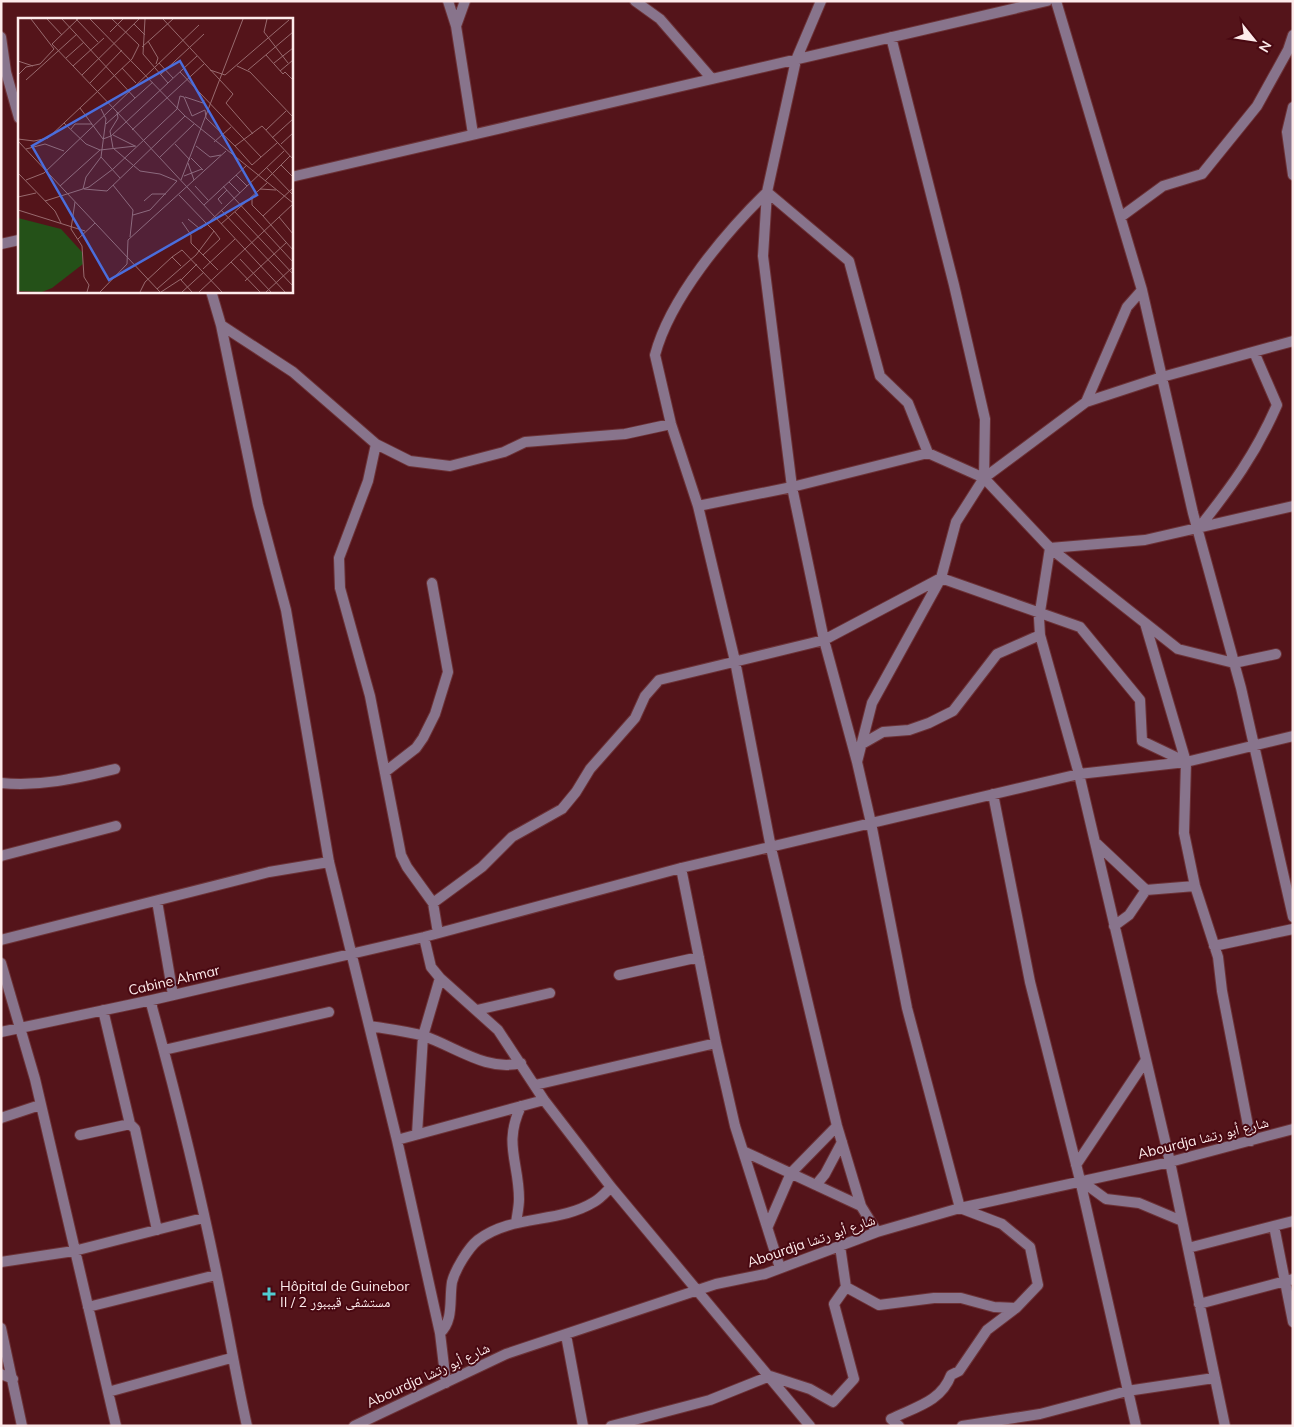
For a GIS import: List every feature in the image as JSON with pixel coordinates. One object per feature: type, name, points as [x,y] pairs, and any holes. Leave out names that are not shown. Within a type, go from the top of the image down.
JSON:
[{"type":"street","points":[[448,1],[456,26],[473,134]]},
{"type":"street","points":[[456,26],[465,1]]},
{"type":"street","points":[[635,1],[660,19],[712,79]]},
{"type":"street","points":[[821,1],[796,60],[767,192],[763,256],[792,487],[824,640],[857,762],[871,823],[906,1008],[960,1208],[1002,1224],[1030,1248],[1038,1285],[1016,1308],[987,1330],[959,1371],[951,1375],[946,1388],[930,1401],[891,1419],[899,1426]]},
{"type":"street","points":[[292,177],[1047,1]]},
{"type":"street","points":[[1056,1],[1122,216],[1142,290],[1198,529],[1255,745],[1293,917]]},
{"type":"street","points":[[1122,216],[1163,186],[1202,174],[1256,106],[1288,50],[1293,35]]},
{"type":"street","points":[[1,37],[6,72],[18,114]]},
{"type":"street","points":[[891,37],[954,285],[985,419],[984,478]]},
{"type":"street","points":[[1293,107],[1287,132],[1293,175]]},
{"type":"street","points":[[767,192],[743,215],[686,290],[658,344],[655,355],[671,424],[698,506],[735,661],[771,848],[842,1142],[860,1206],[877,1232]]},
{"type":"street","points":[[767,192],[849,261],[880,376],[908,403],[928,453]]},
{"type":"street","points":[[1,244],[18,240]]},
{"type":"street","points":[[1086,402],[1127,307],[1142,290]]},
{"type":"street","points":[[211,292],[221,325],[258,505],[286,610],[329,862],[397,1140],[440,1333],[446,1383]]},
{"type":"street","points":[[221,325],[293,372],[376,444],[410,461],[450,466],[504,452],[525,442],[625,434],[671,424]]},
{"type":"street","points":[[857,762],[872,703],[942,578],[956,522],[984,478],[1086,402],[1162,377],[1293,341]]},
{"type":"street","points":[[1198,529],[1238,478],[1261,441],[1277,405],[1254,352]]},
{"type":"street","points":[[376,444],[368,481],[339,558],[340,588],[370,696],[402,855],[407,867],[433,903],[438,933]]},
{"type":"street","points":[[698,506],[792,487],[928,453],[984,478],[1050,548],[1178,649],[1234,664],[1276,654]]},
{"type":"street","points":[[1050,548],[1145,540],[1293,506]]},
{"type":"street","points":[[1050,548],[1040,613],[1040,635],[1079,774],[1170,1162],[1225,1426]]},
{"type":"street","points":[[433,903],[482,867],[512,837],[562,809],[576,792],[590,769],[635,718],[645,696],[659,680],[824,640],[942,578],[1080,627],[1140,700],[1142,740],[1186,762]]},
{"type":"street","points":[[385,772],[416,748],[423,738],[434,714],[448,672],[432,583]]},
{"type":"street","points":[[1145,623],[1186,762],[1184,833],[1195,886],[1214,946],[1251,1141]]},
{"type":"street","points":[[862,744],[883,732],[909,730],[929,723],[953,711],[997,654],[1040,635]]},
{"type":"street","name":"Cabine Ahmar","points":[[1,1032],[152,1000],[424,937],[682,868],[1079,774],[1186,762],[1293,736]]},
{"type":"street","points":[[1,783],[19,785],[61,782],[115,769]]},
{"type":"street","points":[[993,794],[1030,982],[1080,1180],[1136,1426]]},
{"type":"street","points":[[1,856],[116,826]]},
{"type":"street","points":[[1095,842],[1146,890],[1195,886]]},
{"type":"street","points":[[1,940],[269,872],[329,862]]},
{"type":"street","points":[[682,868],[716,1044],[735,1126],[745,1152],[780,1268]]},
{"type":"street","points":[[1114,926],[1129,915],[1146,890]]},
{"type":"street","points":[[157,901],[172,995]]},
{"type":"street","points":[[1214,946],[1293,929]]},
{"type":"street","points":[[424,937],[428,960],[440,978],[498,1030],[544,1100],[611,1186],[696,1291],[770,1376],[810,1426]]},
{"type":"street","points":[[619,975],[699,957]]},
{"type":"street","points":[[1,963],[32,1066],[116,1426]]},
{"type":"street","points":[[417,1134],[423,1036],[440,978]]},
{"type":"street","points":[[477,1010],[550,993]]},
{"type":"street","points":[[152,1000],[152,1007],[164,1050],[216,1275],[231,1358],[247,1426]]},
{"type":"street","points":[[103,1010],[130,1124],[135,1129],[157,1230]]},
{"type":"street","points":[[164,1050],[329,1012]]},
{"type":"street","points":[[370,1026],[423,1036],[482,1061],[504,1066],[521,1063]]},
{"type":"street","points":[[535,1085],[716,1044]]},
{"type":"street","points":[[1076,1165],[1146,1060]]},
{"type":"street","points":[[397,1140],[544,1100]]},
{"type":"street","points":[[1,1118],[40,1105]]},
{"type":"street","points":[[516,1223],[519,1200],[512,1134],[514,1121],[521,1106]]},
{"type":"street","points":[[80,1135],[130,1124]]},
{"type":"street","points":[[768,1226],[791,1173],[838,1126]]},
{"type":"street","name":"Abourdja شارع أبو رتشا","points":[[354,1426],[506,1354],[716,1284],[765,1274],[877,1232],[960,1208],[1080,1180],[1170,1162],[1293,1129]]},
{"type":"street","points":[[816,1185],[825,1174],[842,1142]]},
{"type":"street","points":[[745,1152],[860,1206]]},
{"type":"street","points":[[1080,1180],[1106,1199],[1139,1203],[1182,1221]]},
{"type":"street","points":[[440,1333],[448,1321],[453,1280],[476,1242],[491,1232],[516,1223],[578,1210],[596,1202],[611,1186]]},
{"type":"street","points":[[1,1262],[74,1251],[203,1218]]},
{"type":"street","points":[[1188,1248],[1293,1221]]},
{"type":"street","points":[[1274,1226],[1288,1280],[1293,1322]]},
{"type":"street","points":[[611,1426],[710,1400],[770,1376],[810,1389],[833,1402],[854,1379],[834,1304],[846,1287],[840,1246]]},
{"type":"street","points":[[88,1307],[216,1275]]},
{"type":"street","points":[[1199,1304],[1288,1280]]},
{"type":"street","points":[[846,1287],[878,1305],[934,1298],[961,1298],[994,1307],[1016,1308]]},
{"type":"street","points":[[2,1331],[22,1426]]},
{"type":"street","points":[[566,1335],[583,1426]]},
{"type":"street","points":[[108,1392],[231,1358]]},
{"type":"street","points":[[1,1374],[13,1380]]},
{"type":"street","points":[[962,1426],[1040,1414],[1127,1391],[1214,1378]]},
{"type":"place","name":"Hôpital de Guinebor II / مستشفى قيببور 2","points":[[269,1294]]}]
